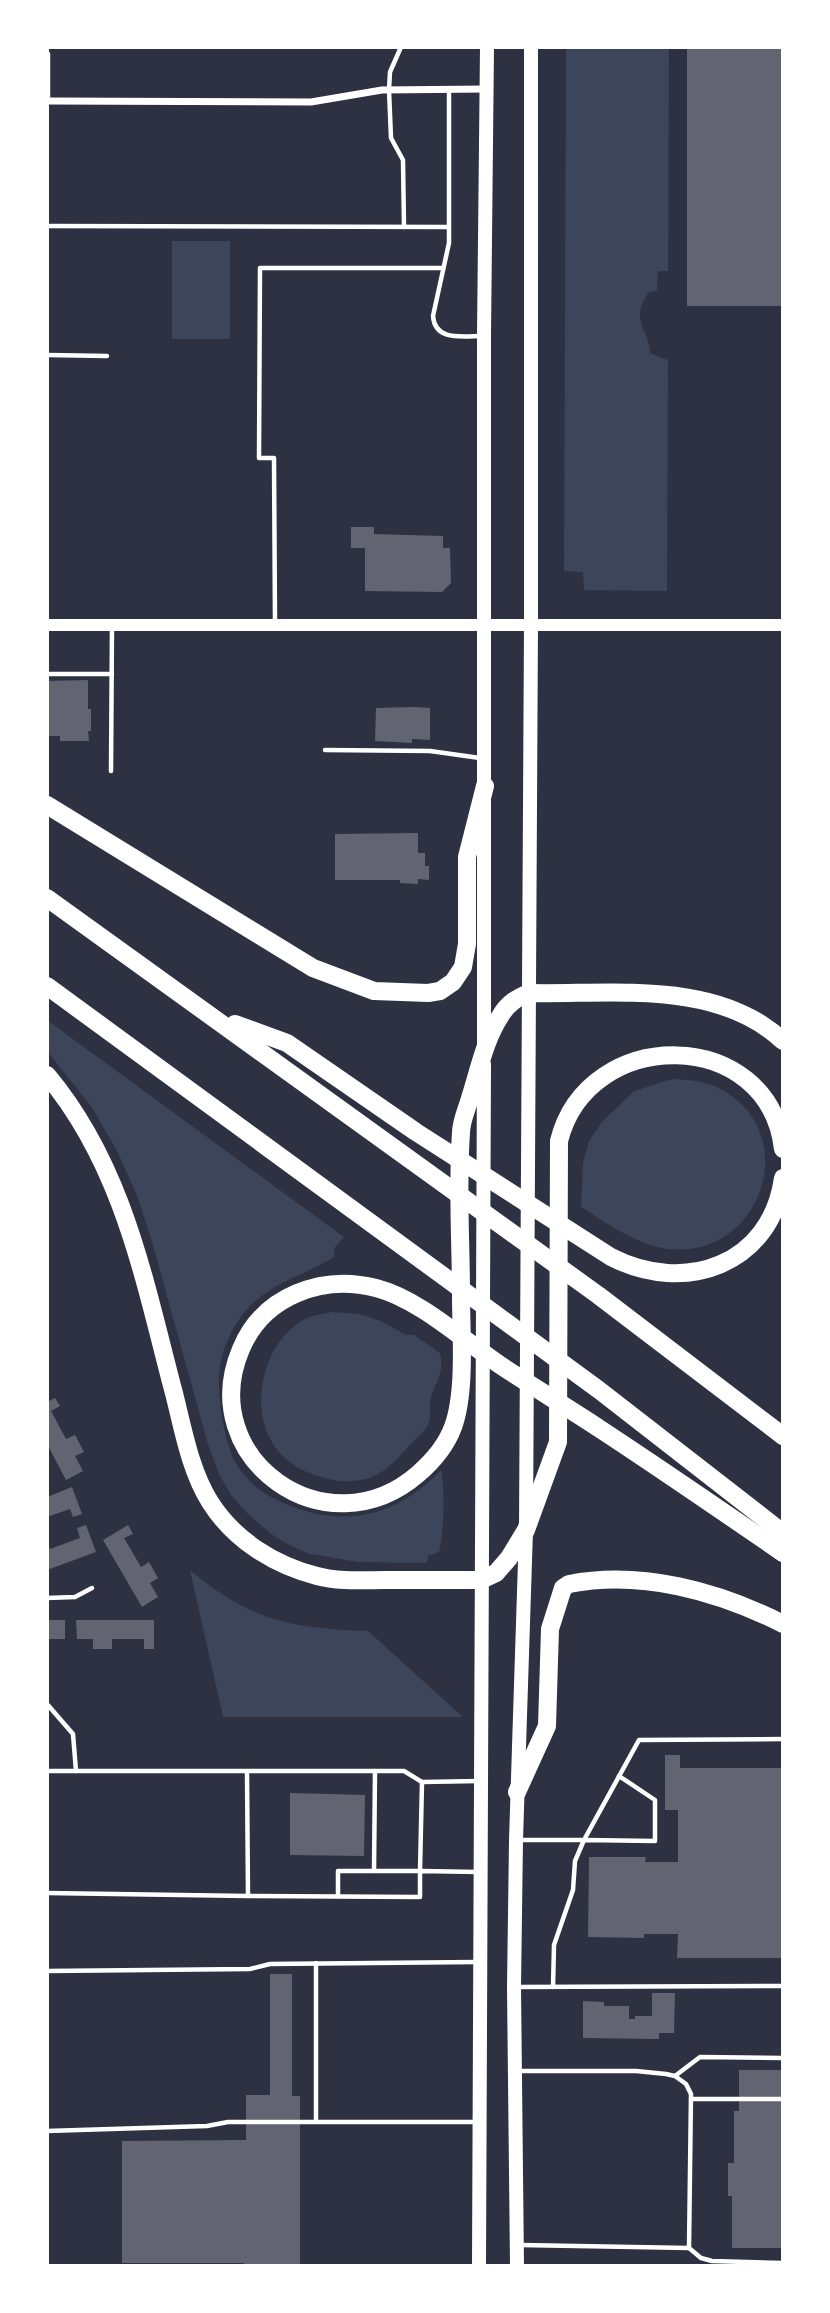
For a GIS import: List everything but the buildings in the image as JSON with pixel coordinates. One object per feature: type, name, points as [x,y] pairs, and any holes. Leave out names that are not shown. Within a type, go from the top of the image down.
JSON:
[{"type":"highway","points":[[47,805],[313,968],[374,992],[428,993],[440,991],[453,982],[463,967],[467,944],[467,856],[485,786]]},
{"type":"highway","points":[[47,898],[598,1295],[783,1436]]},
{"type":"highway","points":[[47,986],[598,1390],[783,1533]]},
{"type":"highway","points":[[783,1041],[737,1010],[694,998],[529,993],[514,998],[502,1014],[484,1053],[461,1129],[461,1375],[455,1423],[428,1465],[407,1483],[369,1501],[345,1504],[319,1502],[294,1493],[268,1476],[253,1458],[240,1435],[233,1411],[232,1387],[241,1348],[271,1308],[310,1287],[345,1283],[376,1288],[417,1307],[502,1366],[599,1428],[783,1553]]},
{"type":"highway","points":[[212,1016],[287,1043],[416,1132],[600,1249],[636,1268],[678,1275],[712,1268],[734,1258],[760,1235],[772,1215],[783,1178]]},
{"type":"highway","points":[[47,1075],[82,1125],[121,1203],[144,1276],[195,1469],[209,1501],[224,1522],[248,1543],[278,1562],[319,1577],[359,1580],[481,1580],[496,1573],[526,1530],[558,1442],[558,1153],[561,1131],[574,1106],[594,1082],[623,1065],[663,1055],[693,1056],[718,1063],[751,1085],[773,1116],[783,1149]]},
{"type":"highway","points":[[517,1792],[547,1726],[550,1629],[563,1588],[569,1584],[624,1579],[670,1585],[721,1597],[783,1624]]},
{"type":"main road","points":[[479,2266],[487,47]]},
{"type":"main road","points":[[517,2266],[514,1987],[517,1792],[526,1530],[531,47]]},
{"type":"street","points":[[48,101],[311,102],[389,90],[486,89]]},
{"type":"street","points":[[47,625],[783,625]]},
{"type":"lane","points":[[401,47],[390,72],[389,90],[391,138],[403,163],[404,227]]},
{"type":"lane","points":[[48,54],[48,101]]},
{"type":"lane","points":[[449,89],[449,243],[433,316],[437,330],[447,336],[484,336]]},
{"type":"lane","points":[[47,226],[449,227]]},
{"type":"lane","points":[[275,624],[274,458],[259,458],[260,268],[443,268]]},
{"type":"lane","points":[[47,355],[107,356]]},
{"type":"lane","points":[[111,771],[112,625]]},
{"type":"lane","points":[[47,674],[112,674]]},
{"type":"lane","points":[[325,750],[430,751],[485,759]]},
{"type":"lane","points":[[47,1598],[75,1597],[92,1588]]},
{"type":"lane","points":[[47,1704],[73,1734],[76,1771]]},
{"type":"lane","points":[[553,1987],[554,1945],[573,1890],[575,1861],[639,1740],[783,1739]]},
{"type":"lane","points":[[47,1771],[404,1771],[422,1782],[480,1781]]},
{"type":"lane","points":[[373,1871],[375,1771]]},
{"type":"lane","points":[[247,1772],[248,1896]]},
{"type":"lane","points":[[516,1840],[655,1841],[655,1800],[619,1776]]},
{"type":"lane","points":[[47,1893],[420,1897],[422,1782]]},
{"type":"lane","points":[[338,1896],[338,1871],[480,1872]]},
{"type":"lane","points":[[47,1971],[250,1969],[270,1964],[316,1963],[480,1962]]},
{"type":"lane","points":[[316,1963],[316,2121]]},
{"type":"lane","points":[[514,1987],[783,1986]]},
{"type":"lane","points":[[675,2076],[700,2057],[783,2058]]},
{"type":"lane","points":[[516,2071],[636,2071],[675,2076],[686,2084],[691,2099],[689,2248]]},
{"type":"lane","points":[[691,2099],[783,2099]]},
{"type":"lane","points":[[47,2132],[207,2126],[228,2122],[479,2122]]},
{"type":"lane","points":[[517,2245],[689,2248],[701,2258],[712,2261],[783,2263]]},
{"type":"shaded area","points":[[566,47],[669,47],[668,271],[658,271],[657,291],[649,292],[640,311],[650,353],[668,360],[667,591],[584,590],[583,572],[564,571]]},
{"type":"shaded area","points":[[172,241],[230,241],[230,339],[172,339]]},
{"type":"shaded area","points":[[47,1020],[344,1237],[335,1247],[334,1257],[270,1290],[251,1305],[236,1324],[225,1346],[219,1371],[221,1411],[226,1438],[234,1460],[248,1480],[261,1491],[286,1504],[329,1516],[369,1514],[388,1508],[424,1486],[441,1470],[441,1545],[439,1552],[428,1556],[427,1563],[358,1562],[310,1554],[271,1534],[231,1495],[219,1474],[207,1441],[138,1198],[118,1153],[93,1109],[47,1051]]},
{"type":"shaded area","points":[[673,1079],[709,1084],[729,1094],[751,1116],[763,1142],[765,1169],[758,1196],[744,1220],[722,1238],[695,1248],[662,1248],[651,1245],[620,1231],[581,1207],[583,1163],[589,1141],[602,1122],[634,1091]]},
{"type":"shaded area","points":[[331,1312],[359,1314],[381,1321],[406,1335],[414,1335],[440,1353],[441,1359],[441,1369],[431,1399],[430,1420],[426,1427],[388,1467],[376,1475],[357,1481],[321,1477],[302,1470],[287,1460],[268,1434],[263,1418],[263,1382],[274,1350],[287,1333],[305,1319]]},
{"type":"shaded area","points":[[190,1570],[233,1601],[273,1618],[294,1624],[368,1631],[463,1717],[223,1717]]}]
